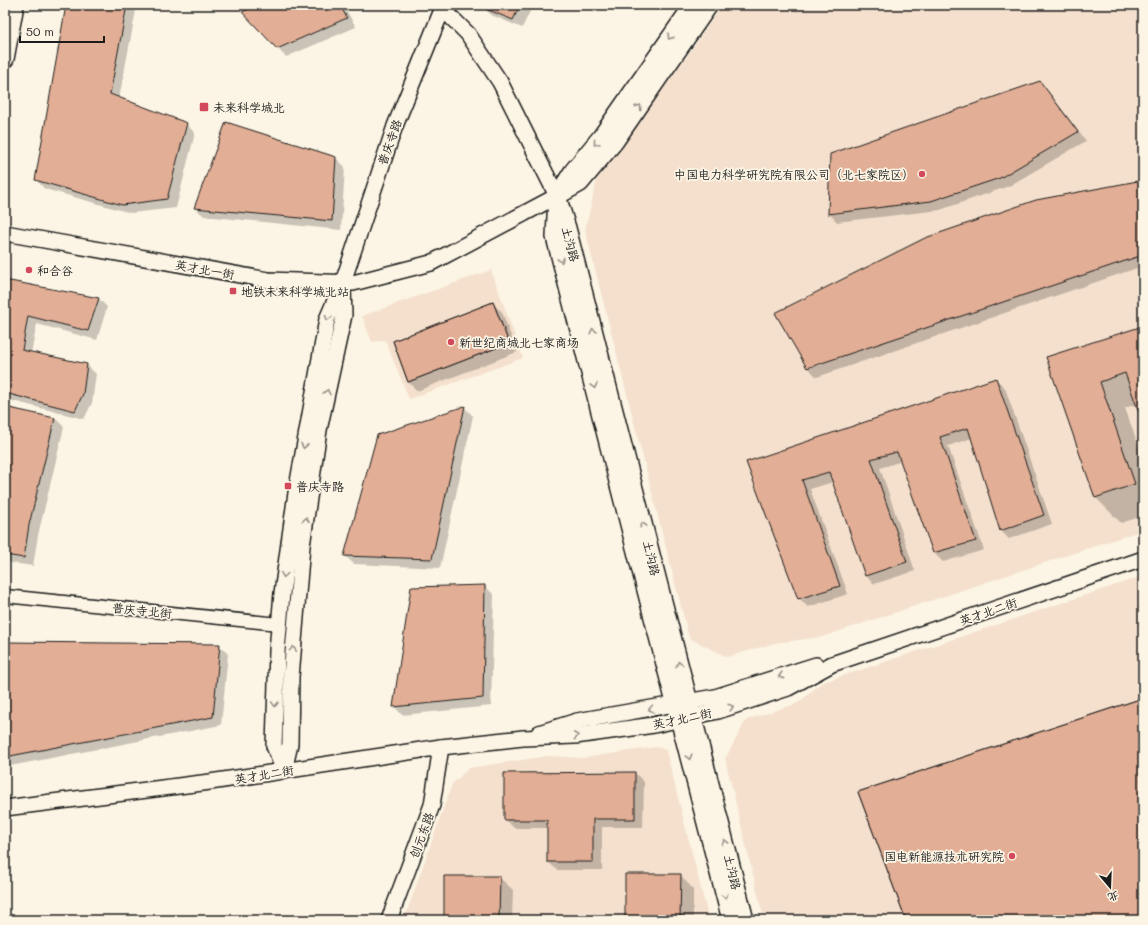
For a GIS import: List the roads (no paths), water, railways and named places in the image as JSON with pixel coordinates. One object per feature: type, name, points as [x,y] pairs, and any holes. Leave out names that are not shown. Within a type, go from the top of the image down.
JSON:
[{"type":"main road","points":[[5,59],[15,5]]},
{"type":"main road","name":"土沟路","points":[[693,5],[601,137],[572,171],[557,196],[555,237],[684,710],[745,920]]},
{"type":"main road","points":[[557,196],[580,183],[615,141],[709,5]]},
{"type":"main road","name":"土沟路","points":[[684,710],[731,920]]},
{"type":"street","points":[[442,6],[468,34],[500,82],[557,196]]},
{"type":"street","name":"普庆寺路","points":[[284,771],[274,746],[279,624],[296,493],[327,319],[343,282],[392,133],[442,6]]},
{"type":"street","name":"英才北一街","points":[[5,233],[268,280],[353,283],[431,263],[557,196]]},
{"type":"street","name":"普庆寺路","points":[[284,771],[290,744],[295,619],[303,539],[318,430],[344,314],[343,282]]},
{"type":"street","name":"英才北二街","points":[[5,808],[523,738],[578,721],[684,710],[715,697],[820,664],[832,664],[1143,559]]},
{"type":"street","name":"普庆寺北街","points":[[5,596],[279,624]]},
{"type":"street","name":"创元东路","points":[[390,920],[432,805],[441,748]]},
{"type":"place","name":"未来科学城北","points":[[204,107]]},
{"type":"place","name":"中国电力科学研究院有限公司（北七家院区）","points":[[922,174]]},
{"type":"place","name":"和合谷","points":[[29,270]]},
{"type":"place","name":"地铁未来科学城北站","points":[[233,291]]},
{"type":"place","name":"新世纪商城北七家商场","points":[[451,342]]},
{"type":"place","name":"普庆寺路","points":[[288,486]]},
{"type":"place","name":"国电新能源技术研究院","points":[[1012,856]]}]
